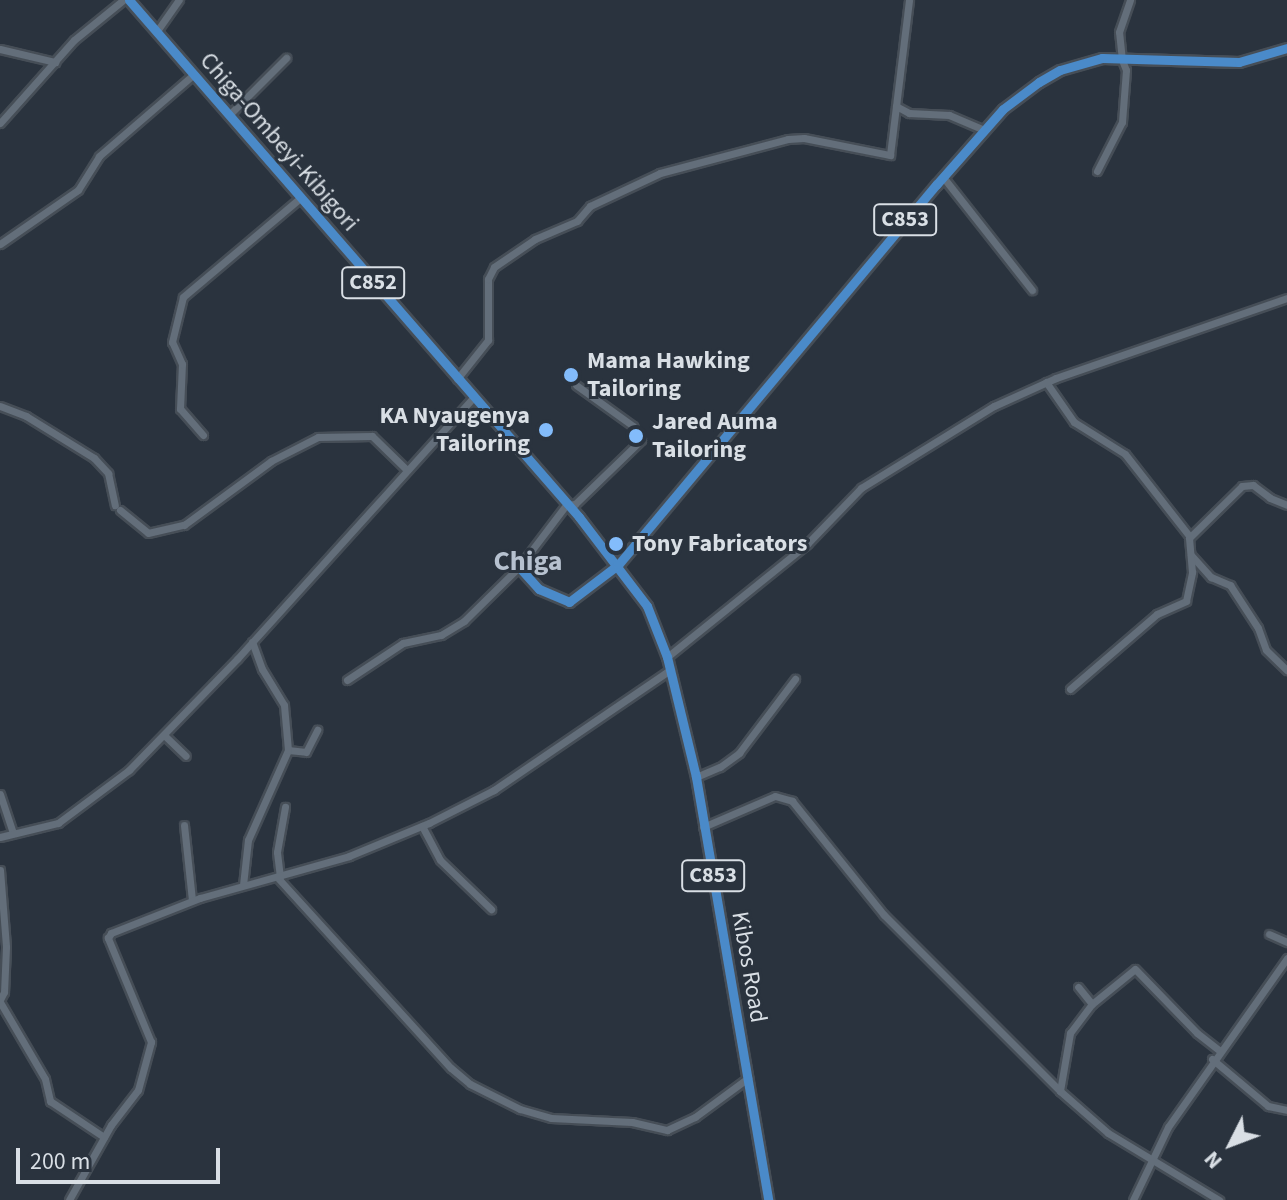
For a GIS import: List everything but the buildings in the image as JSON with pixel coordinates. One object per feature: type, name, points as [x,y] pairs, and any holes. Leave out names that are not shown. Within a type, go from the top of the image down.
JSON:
[{"type":"main road","name":"Chiga-Ombeyi-Kibigori","points":[[126,0],[157,31],[618,565]]},
{"type":"main road","name":"C853","points":[[618,565],[943,177],[1023,93],[1060,70],[1102,58],[1239,62],[1287,48]]},
{"type":"main road","points":[[519,567],[539,589],[569,602],[618,565]]},
{"type":"main road","name":"Kibos Road","points":[[618,565],[647,606],[667,657],[696,777],[768,1200]]},
{"type":"street","points":[[0,123],[74,40],[126,0]]},
{"type":"street","points":[[157,31],[179,0]]},
{"type":"street","points":[[457,379],[488,340],[490,273],[535,239],[577,221],[590,206],[642,180],[788,139],[804,138],[888,156],[893,151],[909,0]]},
{"type":"street","points":[[1097,171],[1122,122],[1126,70],[1119,32],[1130,0]]},
{"type":"street","points":[[0,49],[55,62]]},
{"type":"street","points":[[229,115],[286,58]]},
{"type":"street","points":[[0,244],[75,194],[101,155],[194,74]]},
{"type":"street","points":[[896,106],[909,113],[949,115],[985,130]]},
{"type":"street","points":[[943,177],[1032,290]]},
{"type":"street","points":[[203,435],[180,409],[182,364],[172,342],[183,297],[300,198]]},
{"type":"street","points":[[667,657],[807,544],[866,483],[994,406],[1046,382],[1287,298]]},
{"type":"street","points":[[1046,382],[1074,422],[1125,454],[1190,537],[1186,601],[1157,614],[1070,689]]},
{"type":"street","points":[[347,680],[403,643],[450,632],[519,567],[568,505],[575,504],[641,440],[633,426],[576,385]]},
{"type":"street","points":[[1,836],[45,828],[87,805],[164,735],[473,398]]},
{"type":"street","points":[[0,406],[26,416],[94,458],[108,473],[118,508],[148,533],[184,525],[271,461],[318,437],[372,436],[407,470]]},
{"type":"street","points":[[1190,537],[1246,485],[1253,485],[1270,498],[1287,505]]},
{"type":"street","points":[[1191,555],[1211,577],[1230,585],[1258,628],[1266,650],[1287,670]]},
{"type":"street","points":[[243,885],[248,840],[288,750],[284,705],[262,669],[252,642]]},
{"type":"street","points":[[69,1200],[104,1137],[138,1090],[151,1042],[109,936],[192,900],[349,856],[422,826],[494,790],[670,670]]},
{"type":"street","points":[[696,777],[720,767],[739,753],[795,679]]},
{"type":"street","points":[[288,750],[306,752],[317,730]]},
{"type":"street","points":[[164,735],[186,756]]},
{"type":"street","points":[[0,794],[13,833]]},
{"type":"street","points":[[703,827],[775,796],[792,801],[884,915],[1060,1091],[1108,1133],[1149,1161],[1219,1200]]},
{"type":"street","points":[[285,807],[277,852],[278,877],[451,1068],[470,1084],[520,1109],[551,1118],[632,1122],[667,1130],[695,1117],[748,1078]]},
{"type":"street","points":[[184,825],[192,900]]},
{"type":"street","points":[[422,826],[440,860],[491,909]]},
{"type":"street","points":[[0,870],[6,947],[4,992],[0,1001],[45,1079],[50,1101],[104,1137]]},
{"type":"street","points":[[1269,934],[1287,942]]},
{"type":"street","points":[[1133,1200],[1149,1161],[1212,1059],[1287,958]]},
{"type":"street","points":[[1060,1091],[1070,1033],[1092,1004],[1135,969],[1197,1033],[1219,1050]]},
{"type":"street","points":[[1078,987],[1092,1004]]},
{"type":"street","points":[[1212,1059],[1268,1106],[1287,1110]]},
{"type":"place","name":"Mama Hawking Tailoring","points":[[571,375]]},
{"type":"place","name":"KA Nyaugenya Tailoring","points":[[546,430]]},
{"type":"place","name":"Jared Auma Tailoring","points":[[636,436]]},
{"type":"place","name":"Tony Fabricators","points":[[616,544]]},
{"type":"district","name":"Chiga","points":[[528,561]]}]
